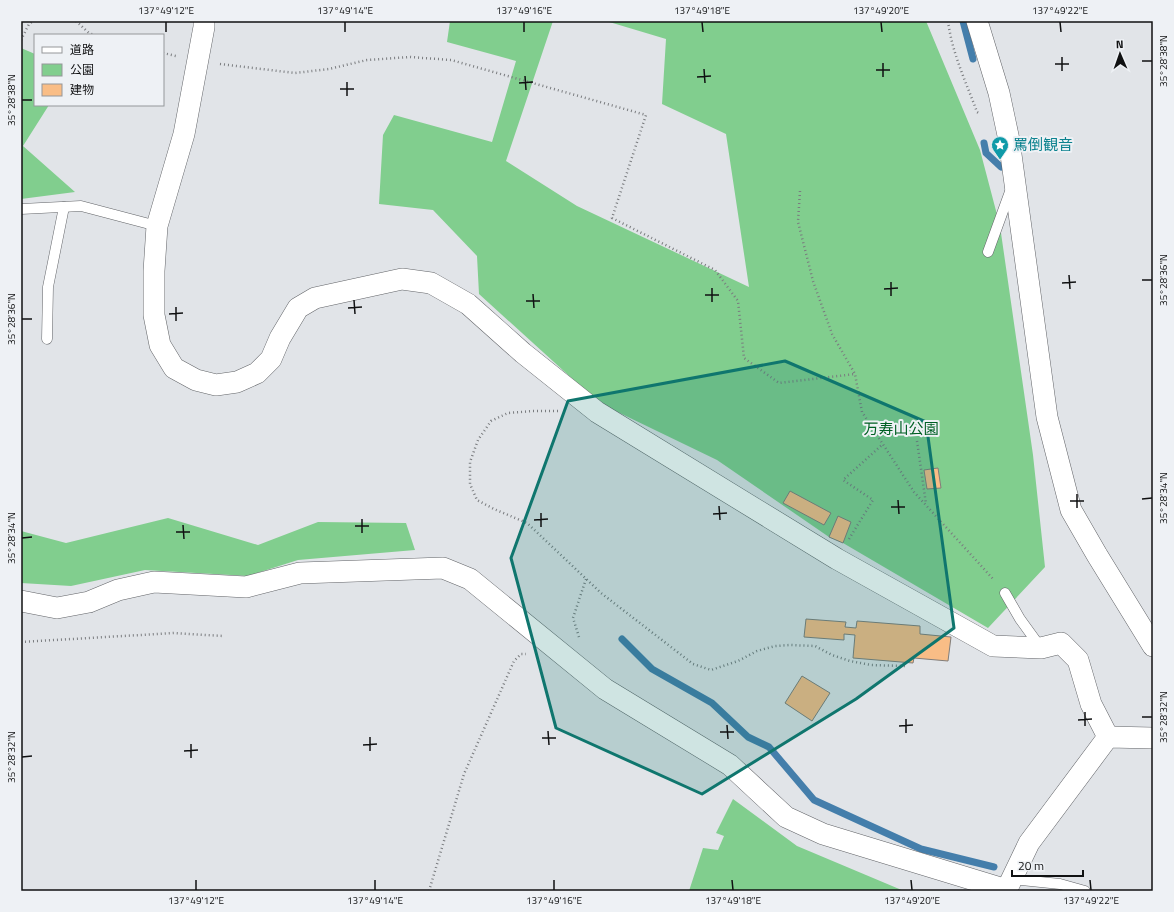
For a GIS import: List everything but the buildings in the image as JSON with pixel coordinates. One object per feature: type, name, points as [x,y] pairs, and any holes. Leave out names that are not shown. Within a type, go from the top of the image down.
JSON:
[{"type":"street","points":[[204,21],[184,134],[157,226],[154,271],[154,316],[160,345],[174,368],[196,380],[216,385],[237,382],[257,373],[271,359],[280,338],[298,308],[315,298],[402,279],[430,283],[468,304],[524,353],[597,412],[837,559],[993,646],[1041,648],[1061,643],[1078,660],[1091,704],[1108,737]]},
{"type":"street","points":[[977,21],[998,93],[1009,140],[1047,417],[1071,510],[1153,646]]},
{"type":"street","points":[[21,601],[57,608],[89,602],[118,590],[154,582],[246,587],[300,573],[443,568],[470,579],[605,689],[730,765],[786,817],[823,834],[1008,886],[1029,843],[1108,737]]},
{"type":"street","points":[[1108,737],[1153,738]]},
{"type":"lane","points":[[988,252],[1014,180]]},
{"type":"lane","points":[[21,210],[81,206],[157,226]]},
{"type":"lane","points":[[47,339],[48,287],[64,207]]},
{"type":"lane","points":[[1005,592],[1020,619],[1041,648]]},
{"type":"lane","points":[[1008,886],[1060,884],[1085,891]]},
{"type":"path","points":[[21,40],[29,24],[33,21]]},
{"type":"path","points":[[76,21],[92,34]]},
{"type":"path","points":[[948,21],[960,70],[977,112],[982,116]]},
{"type":"path","points":[[198,61],[295,73],[329,69],[367,60],[410,57],[451,60],[646,115],[612,218],[716,270],[738,301],[744,358],[779,383],[855,374]]},
{"type":"path","points":[[800,190],[798,222],[813,281],[832,334],[855,374],[862,412],[914,492],[1005,592]]},
{"type":"path","points":[[562,412],[533,410],[508,413],[491,421],[478,440],[470,462],[470,484],[477,500],[527,523],[601,593],[693,664],[711,670],[738,661],[757,651],[775,646],[815,646],[832,655],[850,661],[871,665],[906,666]]},
{"type":"path","points":[[917,441],[926,504]]},
{"type":"path","points":[[837,559],[873,500],[843,480],[883,444]]},
{"type":"path","points":[[581,642],[573,618],[586,579]]},
{"type":"path","points":[[21,642],[174,633],[223,636]]},
{"type":"path","points":[[429,891],[464,774],[514,661],[521,654],[529,653]]},
{"type":"highlighted area","points":[[785,361],[926,422],[954,628],[856,699],[702,794],[556,728],[511,558],[568,401]]},
{"type":"green space","name":"万寿山公園","points":[[450,21],[553,21],[506,161],[577,206],[749,287],[726,134],[662,104],[666,39],[606,21],[926,21],[980,150],[1000,226],[1033,455],[1045,567],[988,628],[843,543],[829,537],[717,460],[599,403],[479,294],[477,256],[433,210],[379,204],[383,135],[394,115],[492,142],[516,61],[447,42]]},
{"type":"green space","points":[[21,48],[34,54],[34,106],[48,106],[23,146],[75,192],[21,199]]},
{"type":"green space","points":[[168,518],[258,545],[318,522],[406,523],[415,550],[298,560],[248,576],[145,570],[71,586],[21,583],[21,531],[66,543]]},
{"type":"green space","points":[[733,799],[797,846],[904,891],[689,891],[703,848],[718,850],[724,836],[716,833]]},
{"type":"waterway","points":[[963,21],[973,59]]},
{"type":"waterway","points":[[984,143],[986,153],[1001,167]]},
{"type":"waterway","points":[[622,639],[652,669],[712,703],[748,737],[769,747],[814,800],[921,849],[994,867]]},
{"type":"place","name":"罵倒観音","points":[[1000,160]]}]
